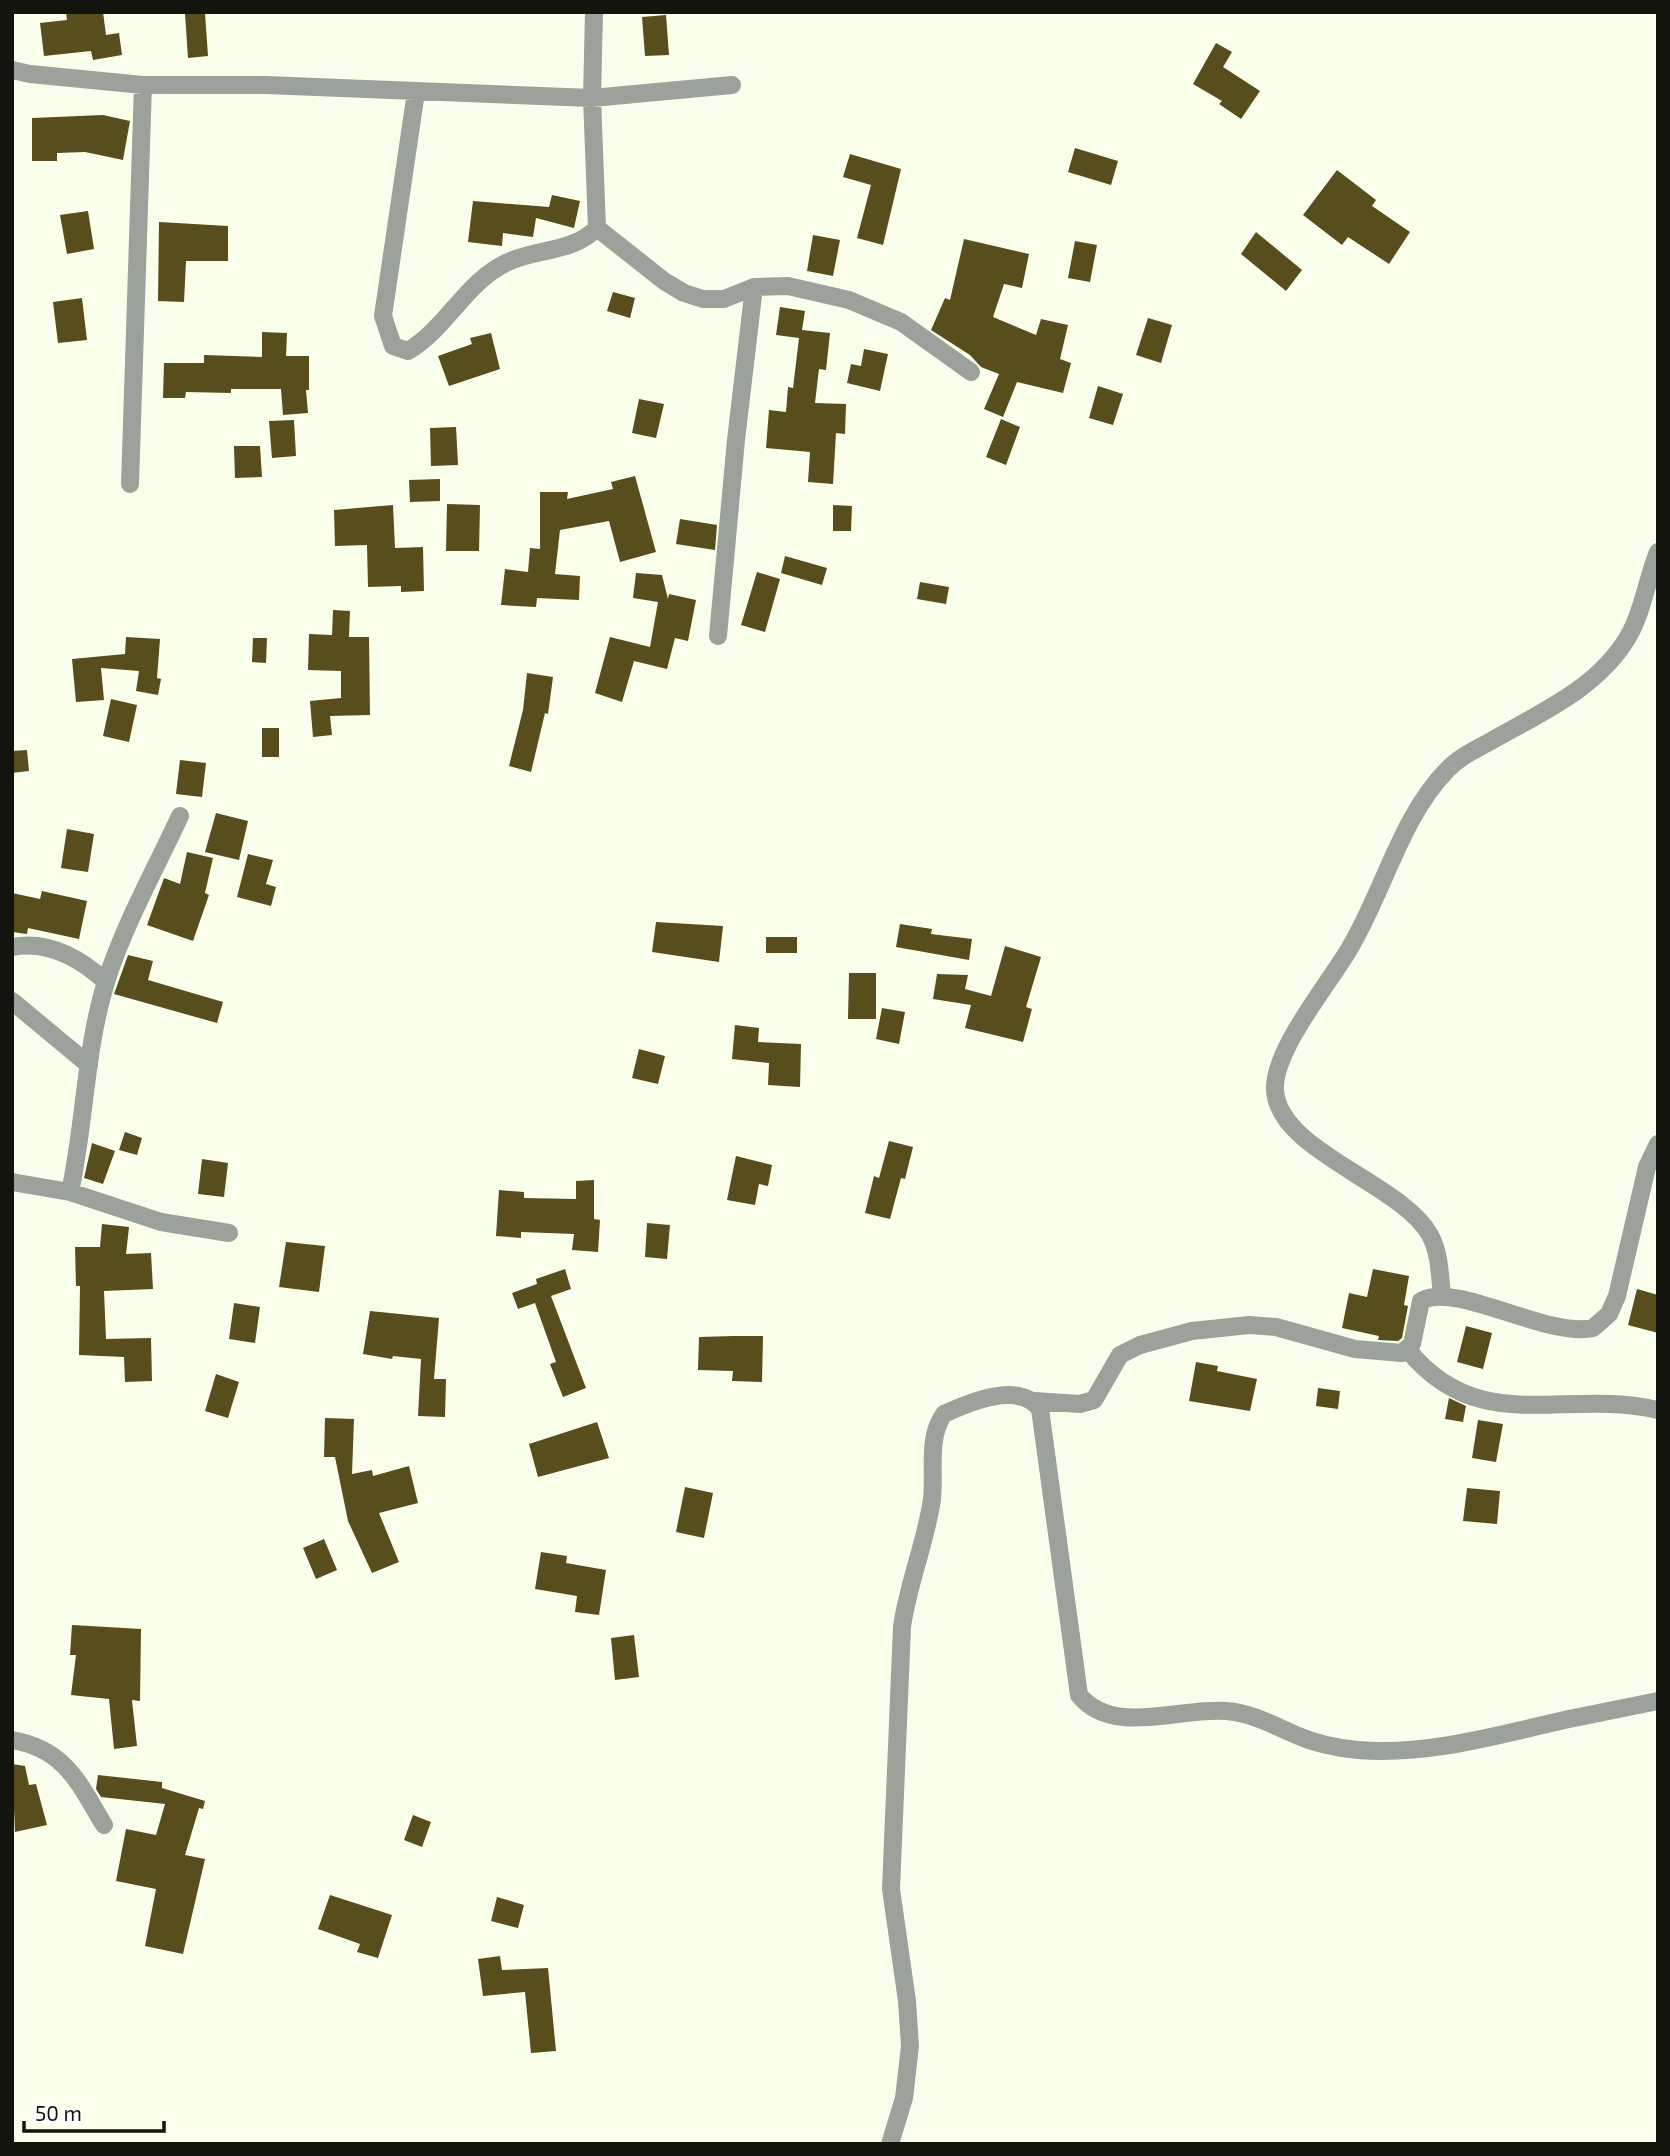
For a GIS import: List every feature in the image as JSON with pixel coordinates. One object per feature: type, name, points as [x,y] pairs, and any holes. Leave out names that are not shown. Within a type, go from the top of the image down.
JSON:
[{"type":"street","points":[[594,12],[592,98],[597,228],[664,281],[684,293],[703,299],[724,299],[754,288],[788,286],[867,305],[901,321],[971,372]]},
{"type":"street","points":[[12,70],[143,85],[266,85],[592,98],[732,85]]},
{"type":"street","points":[[130,484],[143,85]]},
{"type":"street","points":[[416,92],[383,316],[393,346],[408,351],[415,346],[443,321],[475,285],[509,261],[580,241],[597,228]]},
{"type":"street","points":[[719,636],[736,440],[754,288]]},
{"type":"street","points":[[1442,1297],[1438,1261],[1430,1235],[1406,1208],[1305,1138],[1287,1120],[1277,1103],[1275,1088],[1282,1054],[1350,948],[1425,794],[1465,755],[1557,705],[1587,683],[1614,657],[1629,636],[1658,552]]},
{"type":"street","points":[[70,1192],[79,1150],[89,1065],[106,982],[180,816]]},
{"type":"street","points":[[12,947],[39,945],[69,955],[106,982]]},
{"type":"street","points":[[12,1001],[89,1065]]},
{"type":"street","points":[[890,2144],[904,2098],[910,2046],[906,1991],[891,1889],[902,1627],[906,1593],[932,1503],[936,1431],[944,1414],[1013,1395],[1034,1401],[1080,1404],[1094,1400],[1120,1356],[1152,1341],[1192,1331],[1262,1326],[1307,1334],[1354,1349],[1394,1353],[1408,1350],[1412,1344],[1421,1301],[1429,1296],[1442,1297],[1560,1328],[1584,1330],[1600,1324],[1609,1314],[1617,1296],[1647,1167],[1658,1144]]},
{"type":"street","points":[[12,1182],[70,1192],[161,1222],[229,1233]]},
{"type":"street","points":[[1408,1350],[1419,1364],[1449,1387],[1481,1400],[1518,1406],[1619,1404],[1658,1410]]},
{"type":"street","points":[[1034,1401],[1044,1422],[1079,1695],[1089,1707],[1105,1714],[1126,1717],[1226,1711],[1265,1721],[1316,1743],[1362,1750],[1484,1739],[1658,1701]]},
{"type":"street","points":[[12,1740],[35,1744],[52,1753],[72,1772],[104,1825]]},
{"type":"building","points":[[66,12],[103,12],[106,35],[119,33],[122,55],[93,60],[91,51],[44,56],[40,23],[67,20]]},
{"type":"building","points":[[205,13],[208,56],[188,58],[185,14]]},
{"type":"building","points":[[666,15],[669,55],[645,56],[642,17]]},
{"type":"building","points":[[1216,43],[1232,52],[1223,67],[1260,91],[1241,119],[1219,104],[1222,101],[1193,84]]},
{"type":"building","points":[[103,115],[130,121],[123,160],[85,152],[57,153],[57,161],[32,161],[32,118]]},
{"type":"building","points":[[1075,148],[1118,161],[1111,185],[1068,172]]},
{"type":"building","points":[[850,154],[901,169],[883,245],[857,238],[871,185],[843,177]]},
{"type":"building","points":[[1337,170],[1376,200],[1372,206],[1410,232],[1389,264],[1348,237],[1342,245],[1303,215]]},
{"type":"building","points":[[552,195],[580,201],[574,228],[536,218],[533,237],[503,233],[502,246],[468,242],[473,201],[549,207]]},
{"type":"building","points":[[88,211],[94,249],[67,254],[60,215]]},
{"type":"building","points":[[159,222],[228,226],[228,261],[186,261],[184,302],[158,301]]},
{"type":"building","points":[[1256,232],[1302,270],[1286,291],[1241,254]]},
{"type":"building","points":[[813,235],[840,240],[833,276],[807,271]]},
{"type":"building","points":[[964,239],[1029,254],[1022,288],[1004,284],[993,317],[1036,335],[1041,319],[1068,325],[1060,359],[1071,363],[1063,393],[1017,382],[1003,417],[984,409],[999,374],[981,367],[970,355],[931,330],[945,298],[950,300]]},
{"type":"building","points":[[1075,241],[1097,245],[1090,282],[1068,278]]},
{"type":"building","points":[[613,292],[635,298],[630,318],[607,311]]},
{"type":"building","points":[[82,298],[87,340],[58,343],[53,302]]},
{"type":"building","points":[[780,307],[805,311],[802,330],[830,333],[826,370],[819,369],[815,403],[846,404],[845,434],[836,433],[833,484],[808,482],[810,452],[766,448],[769,410],[786,412],[788,387],[793,388],[799,338],[776,335]]},
{"type":"building","points":[[1148,318],[1172,325],[1161,363],[1136,355]]},
{"type":"building","points":[[262,332],[287,333],[286,356],[309,356],[309,390],[306,390],[308,413],[283,415],[281,389],[231,389],[231,393],[186,392],[185,398],[163,398],[164,363],[204,363],[204,355],[262,357]]},
{"type":"building","points":[[491,333],[500,369],[449,386],[438,356],[472,344],[470,338]]},
{"type":"building","points":[[864,349],[888,354],[880,391],[847,383],[851,364],[861,366]]},
{"type":"building","points":[[1098,386],[1123,394],[1113,425],[1089,418]]},
{"type":"building","points":[[639,399],[664,404],[656,438],[632,433]]},
{"type":"building","points":[[1001,419],[1020,427],[1006,465],[986,457]]},
{"type":"building","points":[[294,420],[296,456],[272,458],[269,421]]},
{"type":"building","points":[[456,427],[458,465],[431,466],[430,428]]},
{"type":"building","points":[[234,446],[260,446],[262,477],[235,478]]},
{"type":"building","points":[[635,476],[656,552],[620,562],[609,521],[560,530],[555,574],[580,576],[579,600],[537,598],[536,607],[501,605],[505,569],[528,572],[530,548],[540,549],[540,492],[568,492],[567,499],[613,489],[611,482]]},
{"type":"building","points":[[440,479],[440,501],[410,502],[409,480]]},
{"type":"building","points":[[447,504],[480,505],[479,551],[446,551]]},
{"type":"building","points":[[393,505],[395,548],[423,547],[424,591],[401,592],[401,586],[368,587],[367,545],[335,546],[334,510]]},
{"type":"building","points":[[833,505],[852,506],[851,531],[833,531]]},
{"type":"building","points":[[680,519],[717,525],[715,550],[676,544]]},
{"type":"building","points":[[785,556],[827,568],[822,585],[781,573]]},
{"type":"building","points":[[757,572],[780,579],[765,632],[741,625]]},
{"type":"building","points":[[636,573],[662,575],[668,599],[669,594],[696,600],[688,641],[675,638],[667,669],[634,661],[622,702],[595,693],[610,637],[650,647],[658,602],[633,598]]},
{"type":"building","points":[[920,582],[949,587],[946,604],[917,599]]},
{"type":"building","points":[[333,610],[350,611],[349,637],[369,637],[370,715],[330,716],[332,735],[313,737],[310,701],[341,698],[341,671],[308,670],[309,634],[332,635]]},
{"type":"building","points":[[126,637],[160,639],[157,678],[161,679],[158,695],[136,691],[139,671],[101,668],[104,700],[76,702],[72,659],[125,654]]},
{"type":"building","points":[[253,638],[267,638],[266,663],[252,662]]},
{"type":"building","points":[[527,673],[553,677],[548,714],[545,713],[531,772],[509,766],[523,710]]},
{"type":"building","points":[[111,699],[137,705],[129,742],[103,736]]},
{"type":"building","points":[[262,728],[279,728],[279,757],[262,757]]},
{"type":"building","points":[[27,750],[29,771],[12,773],[12,751]]},
{"type":"building","points":[[180,760],[206,763],[202,797],[176,794]]},
{"type":"building","points":[[216,813],[248,821],[239,860],[205,852]]},
{"type":"building","points":[[67,829],[94,834],[88,872],[61,868]]},
{"type":"building","points":[[187,852],[213,858],[205,893],[209,895],[193,941],[147,925],[164,878],[180,884]]},
{"type":"building","points":[[248,854],[273,860],[266,884],[276,887],[271,906],[237,897]]},
{"type":"building","points":[[42,891],[87,901],[79,939],[28,928],[27,934],[12,932],[12,893],[40,899]]},
{"type":"building","points":[[656,922],[723,926],[719,962],[652,952]]},
{"type":"building","points":[[900,924],[932,929],[931,934],[972,939],[969,960],[896,947]]},
{"type":"building","points":[[766,937],[797,937],[797,953],[766,953]]},
{"type":"building","points":[[1005,946],[1041,957],[1026,1007],[1032,1009],[1023,1042],[965,1028],[971,1005],[933,999],[937,974],[968,975],[965,989],[991,996]]},
{"type":"building","points":[[128,955],[153,961],[148,980],[223,1002],[217,1023],[114,994]]},
{"type":"building","points":[[849,973],[876,973],[876,1019],[848,1019]]},
{"type":"building","points":[[882,1008],[905,1012],[899,1044],[876,1039]]},
{"type":"building","points":[[735,1025],[759,1028],[758,1042],[801,1044],[800,1087],[768,1085],[769,1063],[732,1059]]},
{"type":"building","points":[[639,1049],[665,1056],[658,1084],[632,1078]]},
{"type":"building","points":[[125,1132],[142,1138],[137,1155],[119,1150]]},
{"type":"building","points":[[889,1141],[913,1147],[905,1179],[901,1178],[890,1219],[865,1213],[874,1176],[879,1178]]},
{"type":"building","points":[[92,1143],[115,1151],[103,1184],[84,1178]]},
{"type":"building","points":[[736,1156],[772,1165],[768,1186],[759,1184],[755,1205],[727,1200]]},
{"type":"building","points":[[202,1159],[228,1163],[224,1197],[198,1194]]},
{"type":"building","points":[[594,1180],[594,1219],[600,1220],[598,1252],[572,1250],[574,1234],[521,1232],[521,1238],[496,1236],[499,1190],[524,1192],[524,1198],[576,1199],[576,1181]]},
{"type":"building","points":[[647,1223],[670,1225],[667,1259],[645,1257]]},
{"type":"building","points":[[102,1224],[129,1227],[126,1254],[151,1253],[153,1289],[104,1291],[106,1339],[151,1338],[152,1381],[125,1382],[124,1357],[79,1355],[80,1286],[76,1286],[75,1247],[100,1247]]},
{"type":"building","points":[[286,1242],[325,1246],[319,1292],[279,1287]]},
{"type":"building","points":[[565,1269],[571,1289],[551,1296],[586,1388],[563,1397],[550,1364],[556,1362],[535,1303],[518,1309],[512,1293],[537,1284],[536,1279]]},
{"type":"building","points":[[1373,1269],[1409,1276],[1404,1305],[1408,1306],[1402,1338],[1398,1341],[1378,1340],[1379,1336],[1342,1328],[1349,1293],[1367,1297]]},
{"type":"building","points":[[1637,1289],[1658,1295],[1658,1333],[1628,1325]]},
{"type":"building","points":[[234,1303],[260,1307],[255,1343],[229,1339]]},
{"type":"building","points":[[370,1311],[439,1318],[434,1379],[446,1379],[445,1417],[418,1416],[421,1359],[393,1356],[392,1359],[363,1354]]},
{"type":"building","points":[[1466,1326],[1492,1333],[1483,1369],[1457,1362]]},
{"type":"building","points":[[763,1336],[762,1382],[732,1381],[733,1371],[698,1370],[699,1337]]},
{"type":"building","points":[[1196,1362],[1218,1366],[1217,1371],[1257,1379],[1250,1411],[1189,1401]]},
{"type":"building","points":[[216,1374],[239,1382],[228,1418],[205,1411]]},
{"type":"building","points":[[1318,1388],[1340,1391],[1338,1409],[1316,1406]]},
{"type":"building","points":[[1449,1398],[1466,1406],[1463,1422],[1445,1419]]},
{"type":"building","points":[[325,1418],[354,1419],[352,1474],[372,1470],[373,1476],[409,1466],[418,1503],[379,1513],[399,1562],[372,1573],[348,1521],[335,1457],[324,1457]]},
{"type":"building","points":[[1478,1420],[1503,1424],[1496,1462],[1472,1458]]},
{"type":"building","points":[[597,1422],[609,1458],[538,1477],[529,1444]]},
{"type":"building","points":[[685,1487],[713,1493],[704,1538],[676,1532]]},
{"type":"building","points":[[1467,1488],[1500,1491],[1497,1524],[1463,1521]]},
{"type":"building","points":[[324,1539],[337,1570],[316,1579],[303,1548]]},
{"type":"building","points":[[541,1552],[567,1556],[566,1563],[606,1570],[599,1615],[575,1612],[577,1596],[535,1589]]},
{"type":"building","points":[[72,1625],[141,1629],[140,1701],[132,1700],[137,1746],[114,1749],[109,1699],[71,1695],[76,1655],[70,1655]]},
{"type":"building","points":[[634,1635],[639,1677],[615,1680],[611,1638]]},
{"type":"building","points":[[12,1764],[25,1766],[29,1785],[36,1784],[47,1825],[15,1832]]},
{"type":"building","points":[[98,1775],[162,1782],[162,1788],[205,1801],[203,1809],[199,1808],[185,1855],[205,1859],[183,1954],[145,1946],[156,1889],[116,1881],[126,1829],[156,1835],[165,1804],[101,1797],[96,1789]]},
{"type":"building","points":[[413,1815],[431,1822],[422,1847],[404,1840]]},
{"type":"building","points":[[330,1895],[392,1915],[378,1958],[357,1952],[360,1944],[318,1929]]},
{"type":"building","points":[[497,1897],[524,1905],[518,1928],[491,1921]]},
{"type":"building","points":[[500,1956],[502,1970],[548,1968],[556,2051],[531,2053],[525,1992],[483,1996],[478,1959]]}]
